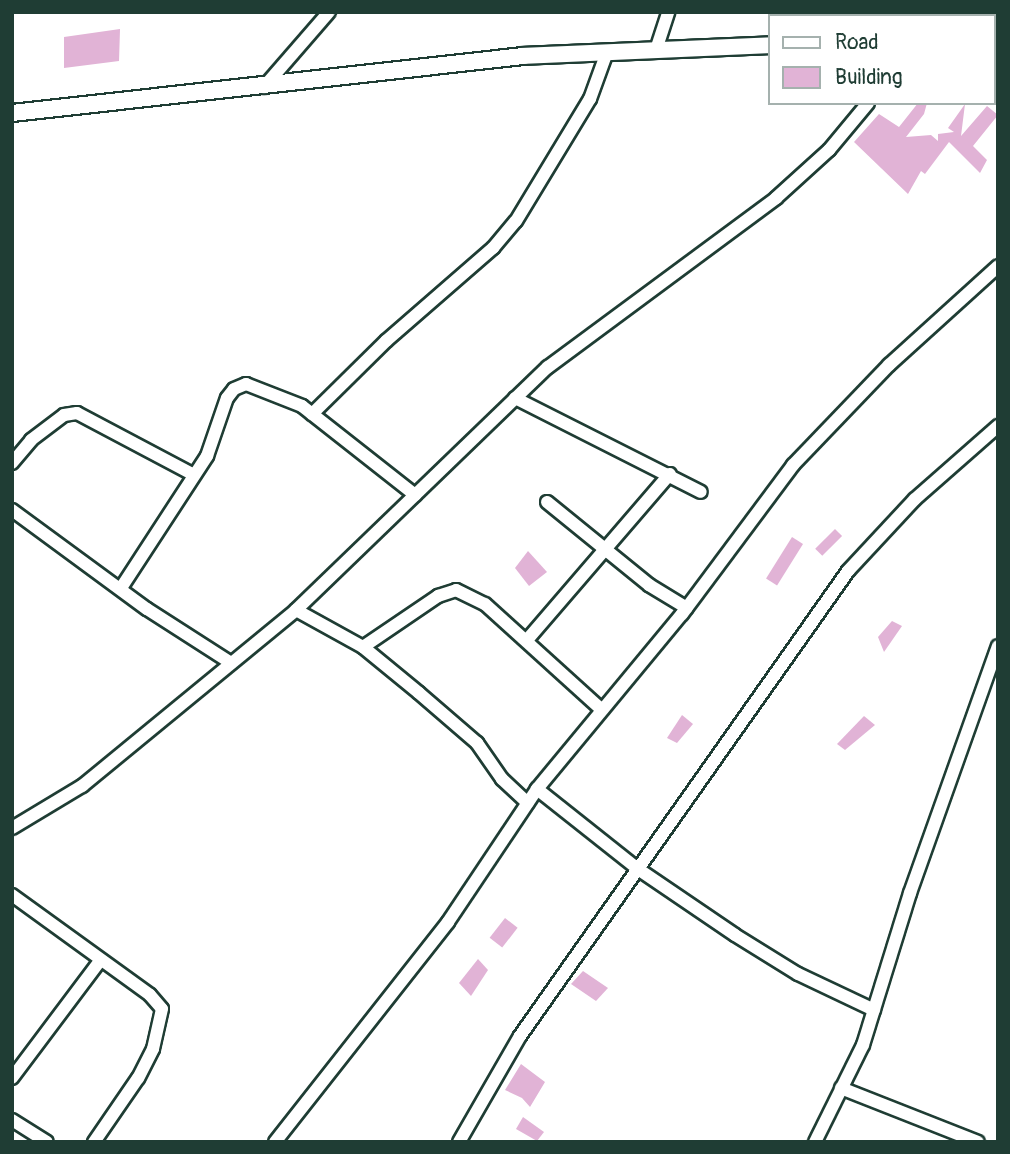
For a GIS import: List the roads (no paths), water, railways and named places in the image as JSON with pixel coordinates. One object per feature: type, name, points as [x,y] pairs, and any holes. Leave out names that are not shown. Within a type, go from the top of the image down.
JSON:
[{"type":"street","points":[[264,87],[329,12]]},
{"type":"street","points":[[656,50],[668,12]]},
{"type":"street","points":[[12,114],[523,56],[768,45]]},
{"type":"street","points":[[312,414],[386,341],[493,248],[516,221],[590,99],[607,52]]},
{"type":"street","points":[[12,828],[82,786],[296,610],[515,398],[602,324],[776,198],[829,150],[866,105]]},
{"type":"street","points":[[275,1142],[449,922],[537,789],[687,608],[793,465],[889,365],[998,266]]},
{"type":"street","points":[[121,588],[194,475],[234,389],[246,384],[264,389],[312,414],[415,495]]},
{"type":"street","points":[[515,398],[701,492]]},
{"type":"street","points":[[12,463],[31,440],[64,415],[77,413],[194,475]]},
{"type":"street","points":[[459,1142],[520,1036],[848,571],[915,499],[998,426]]},
{"type":"street","points":[[527,640],[670,474]]},
{"type":"street","points":[[547,502],[605,552],[687,608]]},
{"type":"street","points":[[12,510],[231,663]]},
{"type":"street","points":[[363,647],[438,596],[456,590],[485,604],[601,709]]},
{"type":"street","points":[[296,610],[363,647],[477,743],[502,779],[528,803]]},
{"type":"street","points":[[815,1142],[874,1010],[910,893],[998,646]]},
{"type":"street","points":[[537,789],[638,869],[798,974],[874,1010]]},
{"type":"street","points":[[12,895],[150,995],[162,1009],[153,1049],[138,1078],[94,1142]]},
{"type":"street","points":[[12,1078],[100,961]]},
{"type":"street","points":[[841,1088],[978,1142]]},
{"type":"street","points":[[12,1120],[47,1142]]}]
